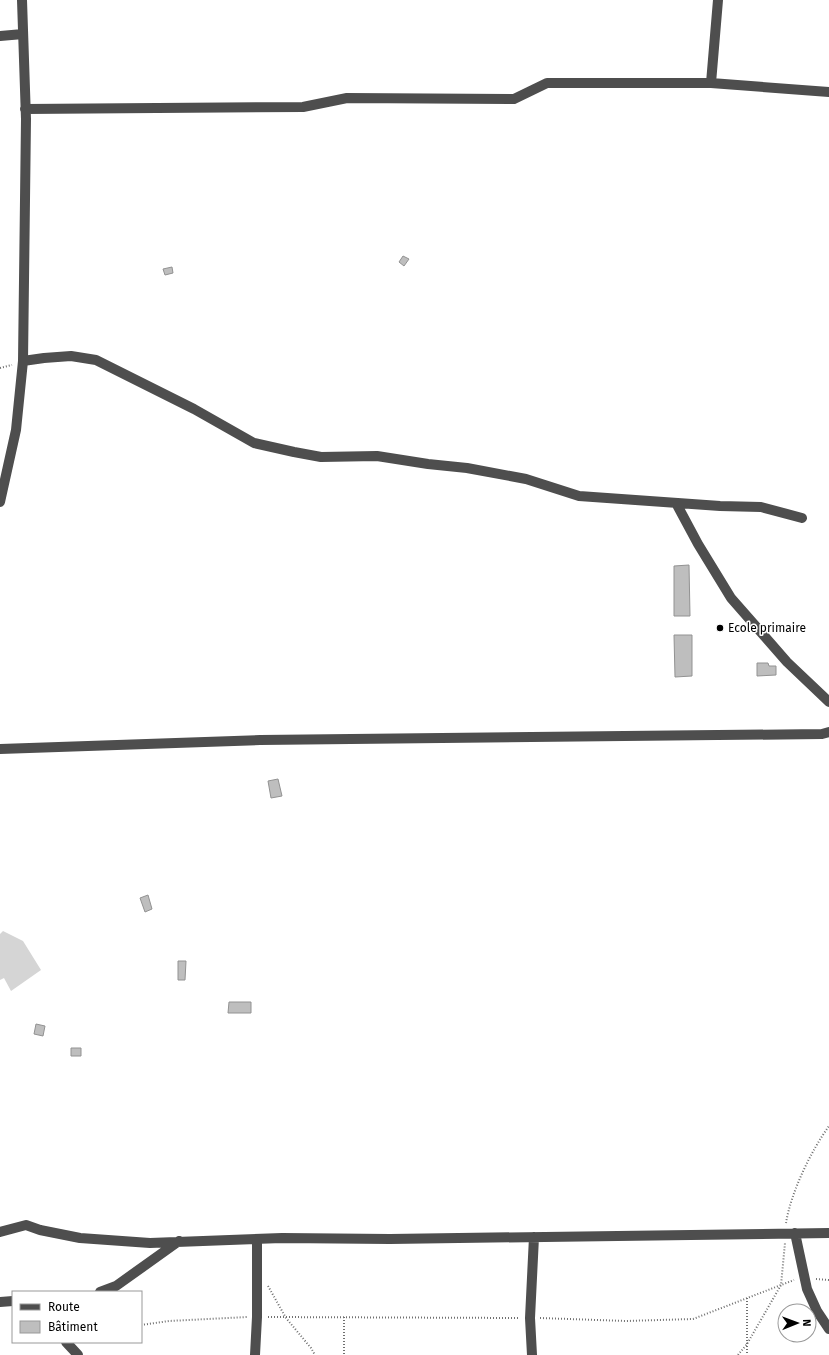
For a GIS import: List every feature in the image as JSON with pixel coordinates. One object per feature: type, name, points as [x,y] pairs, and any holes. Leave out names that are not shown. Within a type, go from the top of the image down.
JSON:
[{"type":"street","points":[[0,502],[16,430],[23,361],[26,109],[22,0]]},
{"type":"street","points":[[710,83],[718,0]]},
{"type":"street","points":[[0,36],[23,34]]},
{"type":"street","points":[[26,109],[303,107],[348,98],[514,98],[546,83],[710,83],[829,92]]},
{"type":"street","points":[[23,361],[71,356],[96,360],[194,408],[254,443],[294,452],[321,457],[377,456],[467,468],[526,479],[579,496],[761,507],[802,518]]},
{"type":"street","points":[[676,503],[698,544],[732,598],[787,662],[829,702]]},
{"type":"street","points":[[0,749],[260,740],[822,734],[829,732]]},
{"type":"street","points":[[0,1232],[26,1225],[40,1230],[80,1238],[150,1243],[282,1238],[390,1240],[829,1233]]},
{"type":"street","points":[[791,1233],[807,1289],[817,1311],[829,1329]]},
{"type":"street","points":[[532,1355],[530,1318],[534,1237]]},
{"type":"street","points":[[255,1355],[257,1317],[257,1239]]},
{"type":"street","points":[[103,1291],[116,1286],[179,1242]]},
{"type":"street","points":[[0,1302],[12,1301]]},
{"type":"street","points":[[67,1343],[78,1355]]},
{"type":"path","points":[[738,1355],[747,1344],[780,1285],[791,1233],[786,1222],[791,1201],[818,1142],[829,1126]]},
{"type":"path","points":[[142,1325],[168,1321],[257,1317],[530,1318],[626,1321],[693,1319],[790,1281],[804,1278],[829,1280]]},
{"type":"path","points":[[268,1285],[286,1318],[315,1355]]},
{"type":"path","points":[[747,1298],[747,1355]]},
{"type":"path","points":[[344,1317],[344,1355]]},
{"type":"shaded area","points":[[3,931],[23,941],[41,970],[11,991],[4,978],[0,980],[0,934]]},
{"type":"building","points":[[403,256],[409,259],[404,266],[399,262]]},
{"type":"building","points":[[172,267],[173,273],[165,275],[163,269]]},
{"type":"building","points":[[689,565],[690,616],[674,616],[674,566]]},
{"type":"building","points":[[674,635],[692,635],[692,676],[675,677]]},
{"type":"building","points":[[757,663],[768,663],[769,666],[776,666],[776,675],[757,676]]},
{"type":"building","points":[[278,779],[282,796],[271,798],[268,781]]},
{"type":"building","points":[[148,895],[152,909],[145,912],[140,898]]},
{"type":"building","points":[[178,961],[186,961],[185,980],[178,980]]},
{"type":"building","points":[[229,1002],[251,1002],[251,1013],[228,1013]]},
{"type":"building","points":[[36,1024],[45,1026],[43,1036],[34,1034]]},
{"type":"building","points":[[71,1048],[81,1048],[81,1056],[71,1056]]},
{"type":"place","name":"Ecole primaire","points":[[720,628]]}]
